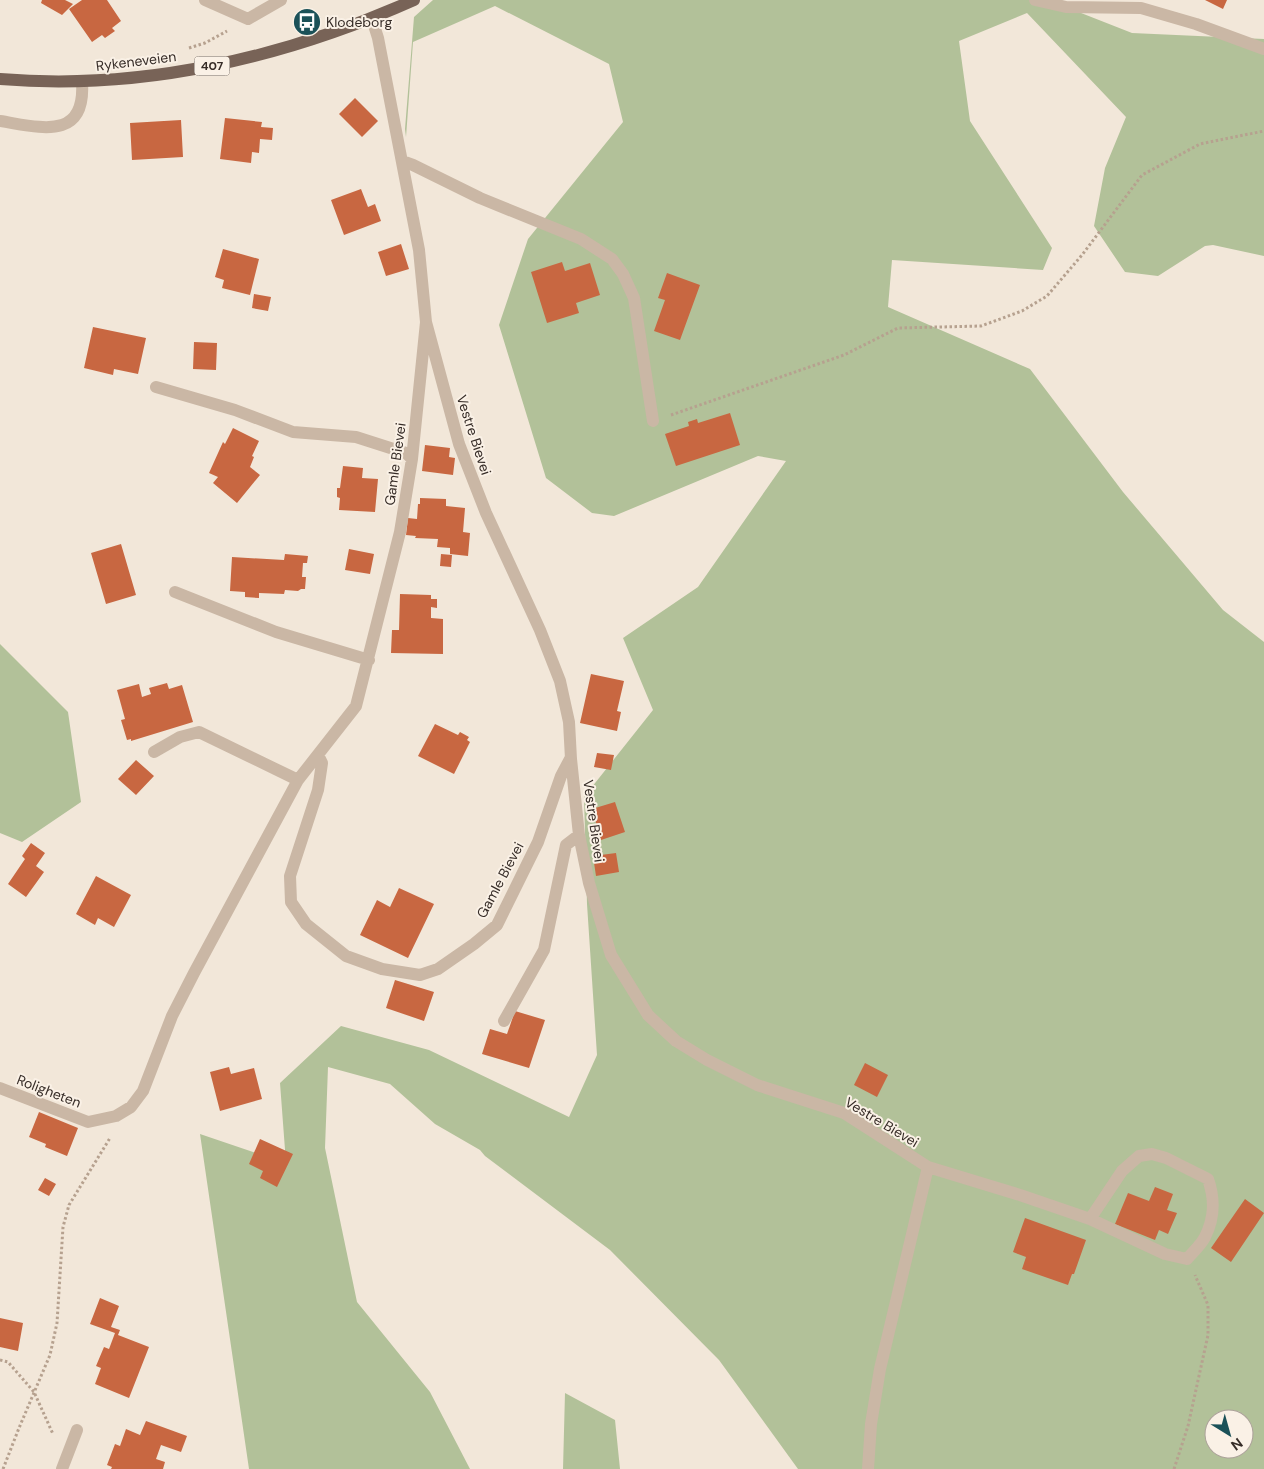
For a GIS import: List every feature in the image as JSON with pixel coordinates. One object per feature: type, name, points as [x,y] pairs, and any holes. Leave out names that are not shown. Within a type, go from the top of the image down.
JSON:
[{"type":"main road","name":"Rykeneveien","points":[[0,79],[82,82],[156,76],[243,60],[324,36],[372,19],[414,0]]},
{"type":"street","points":[[205,0],[248,19],[281,0]]},
{"type":"street","points":[[1035,0],[1066,7],[1142,8],[1196,24],[1264,49]]},
{"type":"street","name":"Gamle Bievei","points":[[116,1116],[131,1107],[143,1091],[172,1016],[298,780],[356,706],[400,532],[412,459],[426,322],[418,250],[378,38],[372,19]]},
{"type":"street","points":[[0,121],[49,128],[62,126],[76,116],[83,96],[82,82]]},
{"type":"street","points":[[402,161],[480,198],[581,239],[612,259],[623,274],[634,298],[653,421]]},
{"type":"street","name":"Vestre Bievei","points":[[426,322],[458,444],[486,513],[540,630],[560,682],[569,722],[579,835],[589,883],[611,955],[648,1015],[676,1041],[707,1060],[757,1085],[844,1114],[928,1167],[1090,1219],[1165,1254],[1187,1259]]},
{"type":"street","points":[[156,387],[234,410],[293,432],[356,437],[406,453],[412,459]]},
{"type":"street","points":[[175,592],[276,632],[369,660]]},
{"type":"street","points":[[154,752],[180,737],[200,732],[298,780]]},
{"type":"street","name":"Gamle Bievei","points":[[318,755],[322,763],[318,790],[290,876],[291,902],[306,924],[346,956],[382,969],[420,975],[438,969],[474,944],[497,924],[538,842],[561,776],[571,759]]},
{"type":"street","points":[[504,1021],[544,950],[566,845],[579,835]]},
{"type":"street","name":"Roligheten","points":[[0,1088],[88,1122],[116,1116]]},
{"type":"street","points":[[1090,1219],[1122,1171],[1139,1156],[1152,1154],[1166,1158],[1208,1178],[1214,1196],[1212,1216],[1205,1238],[1187,1259]]},
{"type":"street","points":[[868,1469],[871,1424],[880,1369],[928,1167]]},
{"type":"street","points":[[64,1465],[77,1430]]},
{"type":"path","points":[[182,50],[205,42],[248,19]]},
{"type":"path","points":[[653,421],[844,355],[898,328],[981,326],[1022,311],[1047,296],[1082,255],[1142,175],[1200,144],[1264,131]]},
{"type":"path","points":[[3,1469],[50,1355],[57,1323],[63,1227],[69,1205],[109,1142],[116,1116]]},
{"type":"path","points":[[1174,1469],[1188,1426],[1208,1335],[1208,1305],[1201,1286],[1187,1259]]},
{"type":"path","points":[[0,1360],[8,1362],[34,1392],[64,1465]]},
{"type":"green space","points":[[433,0],[1048,0],[1132,33],[1264,39],[1264,256],[1213,245],[1205,246],[1158,276],[1125,272],[1094,226],[1105,168],[1126,117],[1027,13],[959,41],[970,121],[1052,248],[1043,270],[892,260],[888,307],[1030,369],[1123,492],[1223,610],[1264,642],[1264,1469],[798,1469],[719,1360],[610,1250],[485,1156],[480,1150],[435,1124],[390,1084],[328,1067],[325,1148],[357,1302],[430,1392],[470,1469],[249,1469],[200,1134],[286,1163],[280,1083],[341,1026],[429,1050],[569,1117],[597,1055],[587,904],[584,797],[653,710],[623,638],[698,587],[786,461],[758,456],[614,516],[592,513],[546,478],[499,325],[528,239],[623,122],[609,64],[495,6],[413,42],[406,137],[405,129],[414,17]]},
{"type":"green space","points":[[0,644],[68,712],[81,802],[22,842],[0,833]]},
{"type":"green space","points":[[565,1393],[615,1420],[620,1469],[563,1469]]},
{"type":"building","points":[[42,0],[65,0],[73,4],[62,15],[41,3]]},
{"type":"building","points":[[82,0],[107,0],[121,21],[112,28],[115,31],[105,38],[102,35],[92,42],[69,9]]},
{"type":"building","points":[[1205,0],[1227,0],[1223,9]]},
{"type":"building","points":[[355,98],[378,121],[362,137],[339,114]]},
{"type":"building","points":[[225,118],[262,122],[261,127],[273,128],[272,140],[260,139],[259,153],[252,152],[251,163],[220,159]]},
{"type":"building","points":[[181,120],[183,157],[132,160],[130,123]]},
{"type":"building","points":[[361,189],[368,207],[375,204],[381,221],[344,235],[331,200]]},
{"type":"building","points":[[401,244],[409,269],[386,276],[378,252]]},
{"type":"building","points":[[223,249],[259,259],[250,295],[222,288],[224,280],[215,277]]},
{"type":"building","points":[[562,262],[565,271],[590,263],[600,295],[576,303],[579,313],[547,323],[531,272]]},
{"type":"building","points":[[667,273],[700,285],[680,340],[654,331],[665,300],[658,298]]},
{"type":"building","points":[[254,294],[271,297],[268,311],[252,308]]},
{"type":"building","points":[[93,327],[146,338],[138,374],[114,369],[113,375],[84,368]]},
{"type":"building","points":[[194,342],[217,343],[216,370],[193,369]]},
{"type":"building","points":[[730,413],[740,445],[676,466],[665,434],[689,426],[688,422],[697,419],[698,423]]},
{"type":"building","points":[[233,428],[259,441],[252,456],[254,457],[250,467],[260,475],[237,503],[213,483],[218,477],[209,473],[223,442],[225,444]]},
{"type":"building","points":[[425,445],[450,448],[449,457],[455,458],[453,475],[422,471]]},
{"type":"building","points":[[343,466],[363,468],[362,478],[378,479],[375,512],[339,510],[340,498],[337,497],[337,488],[340,488]]},
{"type":"building","points":[[420,498],[446,499],[446,506],[465,508],[463,532],[470,533],[468,556],[450,554],[450,548],[437,547],[438,539],[415,538],[416,536],[406,535],[408,518],[417,519]]},
{"type":"building","points":[[121,544],[136,595],[106,604],[91,553]]},
{"type":"building","points":[[349,549],[374,554],[370,574],[345,570]]},
{"type":"building","points":[[285,554],[308,556],[307,563],[303,563],[302,577],[306,577],[305,589],[298,591],[285,590],[284,594],[259,593],[259,598],[245,597],[245,592],[230,591],[232,557],[284,560]]},
{"type":"building","points":[[441,554],[452,555],[451,567],[440,566]]},
{"type":"building","points":[[400,594],[431,595],[431,599],[437,599],[437,608],[431,607],[431,618],[443,619],[443,654],[391,653],[392,630],[399,630]]},
{"type":"building","points":[[591,674],[624,681],[617,711],[621,712],[617,731],[580,723]]},
{"type":"building","points":[[167,683],[169,689],[182,685],[193,722],[131,741],[131,739],[127,740],[121,720],[125,719],[117,690],[139,684],[142,697],[151,694],[149,688]]},
{"type":"building","points":[[435,724],[458,735],[460,732],[469,737],[467,740],[470,742],[454,774],[418,756]]},
{"type":"building","points":[[597,753],[614,755],[611,770],[594,767]]},
{"type":"building","points":[[136,760],[154,776],[136,795],[118,779]]},
{"type":"building","points":[[615,802],[625,832],[601,840],[592,809]]},
{"type":"building","points":[[31,843],[45,853],[36,866],[44,872],[26,897],[8,884],[25,859],[22,856]]},
{"type":"building","points":[[616,853],[619,872],[596,876],[593,856]]},
{"type":"building","points":[[96,876],[131,895],[114,927],[98,918],[95,925],[76,914]]},
{"type":"building","points":[[399,888],[434,904],[408,958],[360,935],[377,900],[390,907]]},
{"type":"building","points":[[395,980],[434,992],[424,1021],[386,1008]]},
{"type":"building","points":[[515,1011],[545,1020],[529,1068],[482,1054],[490,1029],[507,1034]]},
{"type":"building","points":[[865,1063],[888,1075],[877,1097],[854,1085]]},
{"type":"building","points":[[229,1067],[231,1074],[254,1068],[262,1099],[220,1111],[210,1072]]},
{"type":"building","points":[[39,1112],[78,1128],[67,1156],[45,1147],[46,1144],[29,1137]]},
{"type":"building","points":[[260,1139],[293,1154],[277,1187],[260,1178],[263,1171],[249,1164]]},
{"type":"building","points":[[45,1178],[56,1184],[49,1196],[38,1190]]},
{"type":"building","points":[[1155,1187],[1173,1194],[1167,1210],[1177,1213],[1168,1234],[1159,1230],[1155,1240],[1115,1224],[1128,1193],[1149,1201]]},
{"type":"building","points":[[1245,1199],[1264,1213],[1231,1262],[1211,1248]]},
{"type":"building","points":[[1025,1218],[1086,1240],[1068,1285],[1022,1269],[1026,1257],[1013,1252]]},
{"type":"building","points":[[100,1298],[119,1306],[111,1327],[120,1330],[118,1335],[149,1347],[129,1398],[95,1384],[101,1368],[96,1366],[104,1347],[109,1349],[115,1333],[90,1324]]},
{"type":"building","points":[[0,1318],[23,1323],[18,1351],[0,1347]]},
{"type":"building","points":[[146,1421],[187,1436],[181,1452],[161,1445],[156,1459],[165,1462],[163,1469],[111,1469],[112,1467],[107,1465],[115,1444],[120,1446],[126,1429],[140,1435]]},
{"type":"place","name":"Klodeborg","points":[[307,22]]}]
